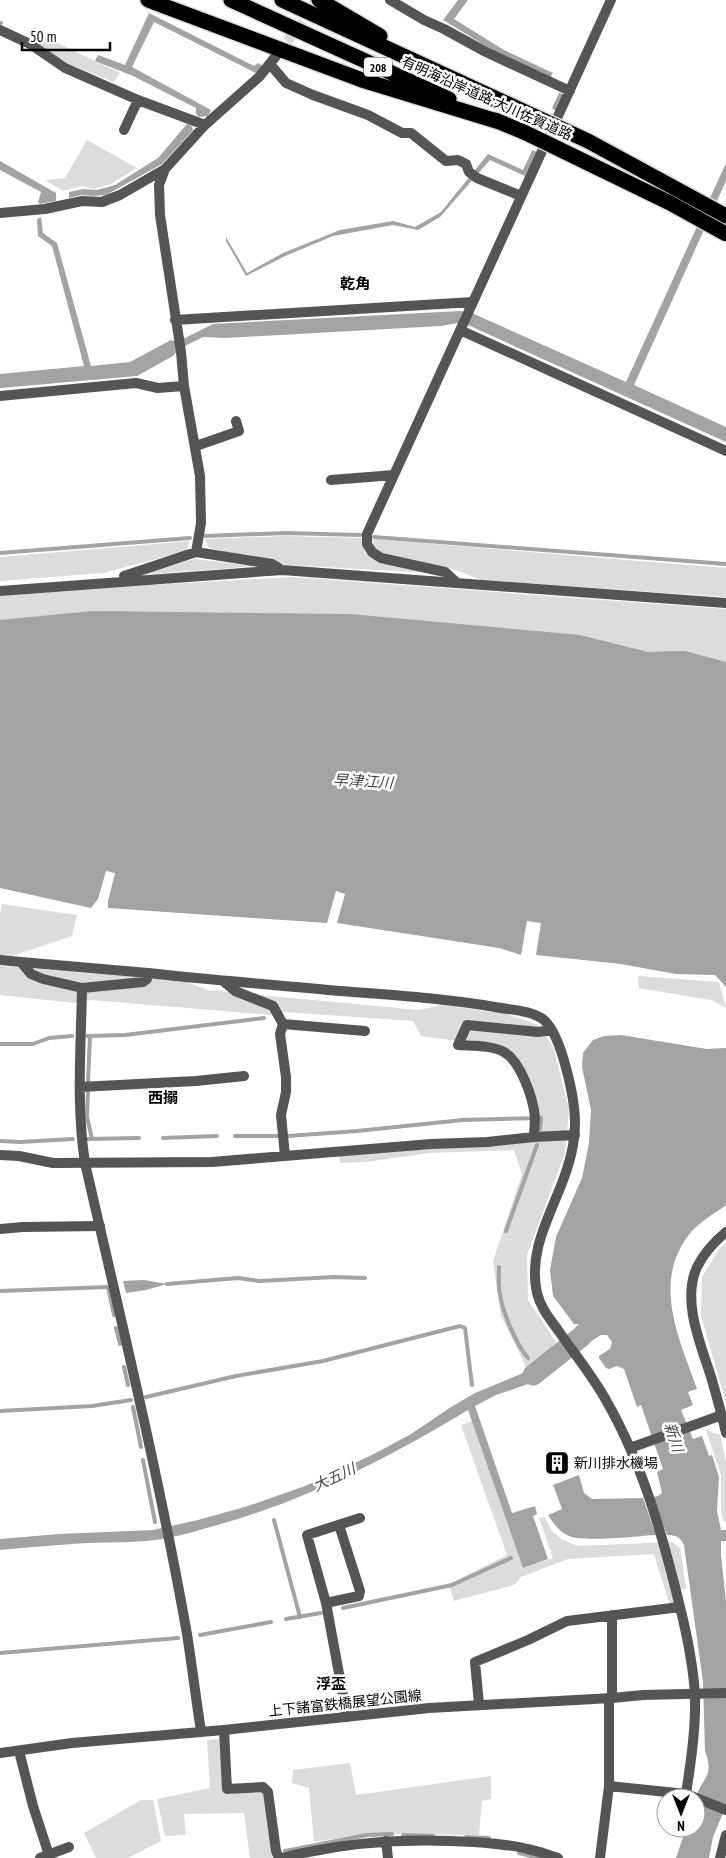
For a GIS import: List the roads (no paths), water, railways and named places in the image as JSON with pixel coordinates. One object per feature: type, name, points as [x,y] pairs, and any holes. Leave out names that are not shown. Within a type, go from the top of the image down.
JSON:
[{"type":"highway","points":[[148,0],[362,80],[503,123]]},
{"type":"highway","name":"有明海沿岸道路;大川佐賀道路","points":[[231,0],[526,133],[670,203],[726,234]]},
{"type":"highway","name":"有明海沿岸道路;大川佐賀道路","points":[[282,0],[588,140],[726,216]]},
{"type":"highway","points":[[319,0],[391,43],[503,102]]},
{"type":"street","points":[[390,0],[486,52],[570,91]]},
{"type":"street","points":[[456,582],[445,572],[381,558],[372,552],[367,544],[368,534],[610,0]]},
{"type":"street","points":[[0,30],[30,44],[65,68],[138,100],[205,125]]},
{"type":"street","points":[[0,214],[45,209],[82,202],[102,202],[120,195],[165,169],[205,125],[259,77],[273,60],[286,83],[313,96],[368,115],[402,133],[411,133],[446,161],[458,160],[466,164],[473,175],[521,196]]},
{"type":"street","points":[[124,130],[138,100]]},
{"type":"street","points":[[165,169],[159,185],[158,196],[175,320],[179,336],[184,386],[200,476],[200,523],[196,552]]},
{"type":"street","points":[[175,320],[471,306]]},
{"type":"street","points":[[461,329],[726,451]]},
{"type":"street","points":[[0,396],[136,383],[158,388],[184,386]]},
{"type":"street","points":[[196,446],[239,431],[236,421]]},
{"type":"street","points":[[331,480],[394,475]]},
{"type":"street","points":[[109,582],[196,552],[272,564],[282,570]]},
{"type":"street","points":[[0,591],[282,570],[726,603]]},
{"type":"street","points":[[0,960],[434,998],[538,1015],[546,1021],[559,1045],[570,1082],[575,1113],[575,1135],[568,1168],[541,1233],[535,1268],[536,1291],[542,1309],[598,1386],[630,1448],[664,1541],[688,1638],[695,1694],[689,1788]]},
{"type":"street","points":[[21,962],[31,974],[43,979],[82,988],[143,982],[147,979],[148,973]]},
{"type":"street","points":[[223,981],[235,991],[273,1006],[283,1024],[280,1034],[286,1084],[281,1115],[285,1156]]},
{"type":"street","points":[[82,988],[80,1132],[85,1163],[117,1299],[166,1526],[187,1635],[200,1731]]},
{"type":"street","points":[[283,1024],[365,1031]]},
{"type":"street","points":[[534,1136],[535,1118],[531,1096],[518,1067],[511,1058],[503,1051],[486,1047],[458,1045],[467,1025],[538,1032],[552,1030]]},
{"type":"street","points":[[80,1087],[196,1081],[244,1076]]},
{"type":"street","points":[[0,1155],[19,1156],[53,1163],[212,1162],[431,1144],[487,1142],[534,1136],[575,1135]]},
{"type":"street","points":[[0,1229],[100,1226]]},
{"type":"street","points":[[726,1232],[709,1247],[696,1268],[692,1305],[695,1325],[726,1433]]},
{"type":"street","points":[[630,1448],[722,1415]]},
{"type":"street","points":[[347,1717],[326,1603],[307,1535],[360,1518]]},
{"type":"street","points":[[326,1603],[359,1596],[360,1592],[339,1525]]},
{"type":"street","points":[[479,1704],[475,1662],[567,1621],[680,1607]]},
{"type":"street","points":[[600,1858],[609,1786],[612,1615]]},
{"type":"street","name":"上下諸富鉄橋展望公園線","points":[[0,1754],[72,1743],[224,1730],[479,1704],[611,1699],[642,1695],[726,1693]]},
{"type":"street","points":[[224,1730],[227,1789],[263,1787],[268,1792],[276,1850],[280,1858],[309,1851],[386,1841],[480,1842],[528,1849],[558,1858]]},
{"type":"street","points":[[19,1750],[47,1857],[70,1847]]},
{"type":"street","points":[[609,1786],[656,1791]]},
{"type":"street","points":[[706,1802],[726,1810]]},
{"type":"street","points":[[720,1858],[726,1836]]},
{"type":"street","points":[[386,1841],[388,1858]]},
{"type":"water","points":[[458,0],[468,0],[454,19],[504,50],[553,73],[550,78],[501,55],[443,20]]},
{"type":"water","points":[[149,13],[254,66],[258,63],[263,66],[256,73],[154,22],[132,67],[211,110],[208,116],[199,117],[196,114],[196,108],[133,76],[95,61],[98,55],[125,65]]},
{"type":"water","points":[[559,93],[563,94],[525,176],[490,160],[440,217],[418,230],[393,225],[333,236],[285,256],[246,276],[226,241],[226,237],[247,273],[283,253],[340,230],[393,221],[415,227],[441,212],[488,154],[523,170]]},
{"type":"water","points":[[187,124],[192,126],[193,130],[162,164],[106,195],[81,195],[69,198],[69,192],[83,189],[97,190],[115,185],[158,158]]},
{"type":"water","points":[[0,161],[56,193],[56,201],[40,204],[38,202],[41,192],[0,170]]},
{"type":"water","points":[[726,163],[726,181],[634,385],[726,427],[726,442],[468,325],[458,323],[441,326],[225,338],[203,337],[179,349],[173,356],[137,376],[0,388],[0,374],[84,366],[52,246],[38,236],[37,219],[41,217],[43,233],[57,243],[91,366],[130,362],[171,340],[177,342],[213,324],[460,311],[474,314],[626,382]]},
{"type":"water","name":"早津江川","points":[[92,611],[350,614],[580,635],[648,652],[685,651],[726,662],[726,987],[715,975],[676,974],[621,964],[536,955],[541,923],[527,921],[521,955],[499,948],[337,923],[345,894],[336,891],[327,923],[108,908],[115,873],[106,871],[98,899],[91,908],[0,888],[0,620]]},
{"type":"water","name":"新川","points":[[621,1035],[707,1049],[726,1048],[726,1205],[701,1223],[688,1236],[677,1254],[672,1273],[671,1293],[677,1332],[697,1389],[688,1392],[693,1405],[681,1410],[693,1439],[702,1436],[709,1456],[712,1455],[719,1477],[717,1511],[721,1530],[726,1530],[726,1541],[721,1541],[721,1555],[726,1602],[726,1806],[713,1837],[709,1858],[676,1858],[683,1838],[706,1838],[706,1788],[700,1788],[709,1767],[705,1751],[703,1682],[684,1545],[677,1537],[667,1535],[653,1497],[662,1493],[657,1472],[663,1469],[641,1405],[637,1407],[624,1369],[617,1366],[609,1369],[606,1368],[599,1358],[599,1356],[610,1349],[612,1342],[607,1335],[601,1335],[588,1343],[584,1341],[577,1330],[583,1324],[574,1324],[553,1296],[550,1270],[556,1237],[582,1178],[589,1143],[591,1110],[582,1067],[583,1053],[593,1040],[604,1036]]},
{"type":"water","points":[[144,1280],[167,1284],[126,1293],[123,1281]]},
{"type":"water","points":[[550,1351],[559,1362],[534,1382],[496,1395],[475,1406],[512,1513],[535,1506],[537,1514],[533,1516],[548,1559],[523,1568],[468,1410],[409,1444],[348,1475],[286,1502],[221,1524],[155,1540],[0,1550],[0,1539],[59,1534],[153,1530],[248,1506],[305,1486],[372,1455],[411,1434],[475,1393],[528,1371]]},
{"type":"water","points":[[579,1475],[584,1493],[592,1499],[643,1498],[656,1535],[584,1539],[567,1535],[561,1531],[548,1515],[562,1509],[553,1485]]},
{"type":"waterway","points":[[205,536],[286,533],[361,535]]},
{"type":"waterway","points":[[374,537],[726,564]]},
{"type":"waterway","points":[[0,553],[190,538]]},
{"type":"waterway","points":[[90,1036],[125,1035],[264,1018]]},
{"type":"waterway","points":[[0,1044],[33,1044],[49,1038],[72,1036]]},
{"type":"waterway","points":[[87,1036],[90,1036],[88,1082]]},
{"type":"waterway","points":[[88,1092],[87,1117],[92,1139]]},
{"type":"waterway","points":[[235,1136],[288,1136],[463,1120],[541,1118],[540,1129]]},
{"type":"waterway","points":[[163,1138],[217,1136]]},
{"type":"waterway","points":[[88,1139],[139,1138]]},
{"type":"waterway","points":[[0,1141],[20,1142],[73,1139]]},
{"type":"waterway","points":[[506,1231],[537,1145]]},
{"type":"waterway","points":[[499,1267],[501,1301],[515,1337],[528,1358]]},
{"type":"waterway","points":[[167,1284],[238,1278],[259,1281],[334,1277],[365,1278]]},
{"type":"waterway","points":[[0,1291],[108,1287],[114,1315]]},
{"type":"waterway","name":"大五川","points":[[533,1375],[581,1337],[600,1316]]},
{"type":"waterway","points":[[146,1397],[236,1376],[323,1361],[460,1326],[465,1328],[472,1385]]},
{"type":"waterway","points":[[116,1328],[120,1344]]},
{"type":"waterway","points":[[124,1367],[128,1385]]},
{"type":"waterway","points":[[0,1411],[92,1406],[131,1400]]},
{"type":"waterway","points":[[133,1407],[141,1447]]},
{"type":"waterway","points":[[143,1460],[155,1522]]},
{"type":"waterway","points":[[274,1520],[300,1617]]},
{"type":"waterway","points":[[343,1608],[452,1585],[511,1558]]},
{"type":"waterway","points":[[286,1619],[321,1613]]},
{"type":"waterway","points":[[200,1635],[271,1622]]},
{"type":"waterway","points":[[0,1653],[178,1638]]},
{"type":"waterway","points":[[285,1851],[367,1835],[392,1834]]},
{"type":"waterway","points":[[403,1835],[433,1836]]},
{"type":"waterway","points":[[466,1837],[489,1838]]},
{"type":"waterway","points":[[519,1853],[539,1858]]},
{"type":"tunnel","points":[[278,53],[299,27],[316,0]]},
{"type":"place","name":"新川排水機場","points":[[557,1463]]},
{"type":"district","name":"乾角","points":[[355,283]]},
{"type":"district","name":"西搦","points":[[163,1097]]},
{"type":"district","name":"浮盃","points":[[331,1683]]}]
